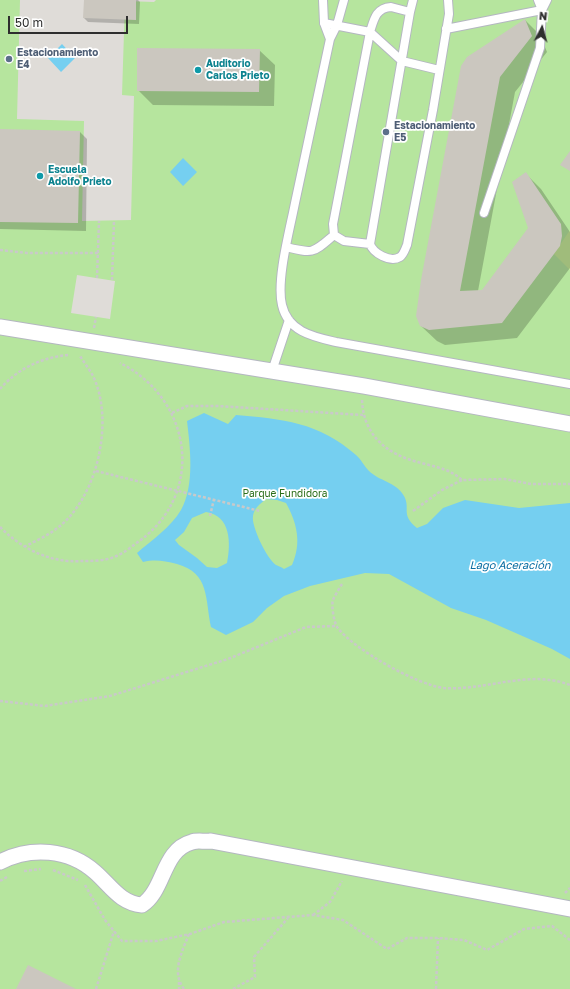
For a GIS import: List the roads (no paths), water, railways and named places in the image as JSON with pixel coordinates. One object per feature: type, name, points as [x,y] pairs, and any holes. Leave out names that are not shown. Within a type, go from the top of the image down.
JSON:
[{"type":"street","points":[[0,327],[364,386],[570,424]]},
{"type":"street","points":[[0,862],[21,854],[42,851],[63,854],[79,861],[94,872],[125,900],[142,905],[153,895],[175,852],[192,842],[211,841],[570,909]]},
{"type":"lane","points":[[323,0],[324,23],[330,39]]},
{"type":"lane","points":[[344,0],[337,25],[330,39],[283,262],[282,305],[289,320],[297,329],[309,335],[336,342],[570,384]]},
{"type":"lane","points":[[413,0],[370,244],[375,252],[396,258],[402,255],[406,245],[440,70],[449,5],[448,0]]},
{"type":"lane","points":[[538,0],[542,10]]},
{"type":"lane","points":[[484,213],[540,48],[542,10],[547,0]]},
{"type":"lane","points":[[334,235],[333,224],[370,32],[375,16],[384,8],[392,7],[410,12]]},
{"type":"lane","points":[[446,29],[542,10]]},
{"type":"lane","points":[[324,23],[370,32],[402,61],[440,70]]},
{"type":"lane","points":[[334,235],[344,241],[370,244]]},
{"type":"lane","points":[[286,247],[307,253],[318,250],[334,235]]},
{"type":"lane","points":[[272,371],[289,320]]},
{"type":"water","points":[[62,44],[75,58],[61,72],[48,58]]},
{"type":"water","points":[[183,158],[197,172],[183,186],[170,172]]},
{"type":"water","name":"Lago Aceración","points":[[204,413],[228,424],[236,415],[269,418],[299,424],[328,435],[356,455],[373,474],[401,491],[407,505],[407,515],[417,528],[427,524],[443,508],[465,500],[519,508],[570,503],[570,659],[552,649],[486,620],[451,608],[389,574],[365,573],[310,586],[284,596],[267,608],[253,622],[226,635],[211,627],[204,588],[201,581],[195,574],[188,568],[164,561],[143,562],[137,553],[172,522],[181,510],[185,500],[190,478],[187,421]],"holes":[[[266,499],[286,503],[293,518],[297,533],[297,549],[295,557],[292,565],[284,569],[272,562],[260,542],[254,527],[253,516],[255,511]],[[206,512],[220,519],[225,525],[229,539],[227,563],[217,568],[207,567],[179,545],[175,540],[184,532],[192,518]]]},
{"type":"place","name":"Estacionamiento E4","points":[[9,59]]},
{"type":"place","name":"Auditorio Carlos Prieto","points":[[198,70]]},
{"type":"place","name":"Estacionamiento E5","points":[[386,132]]},
{"type":"place","name":"Escuela Adolfo Prieto","points":[[40,176]]},
{"type":"park label","name":"Parque Fundidora","points":[[285,494]]}]
